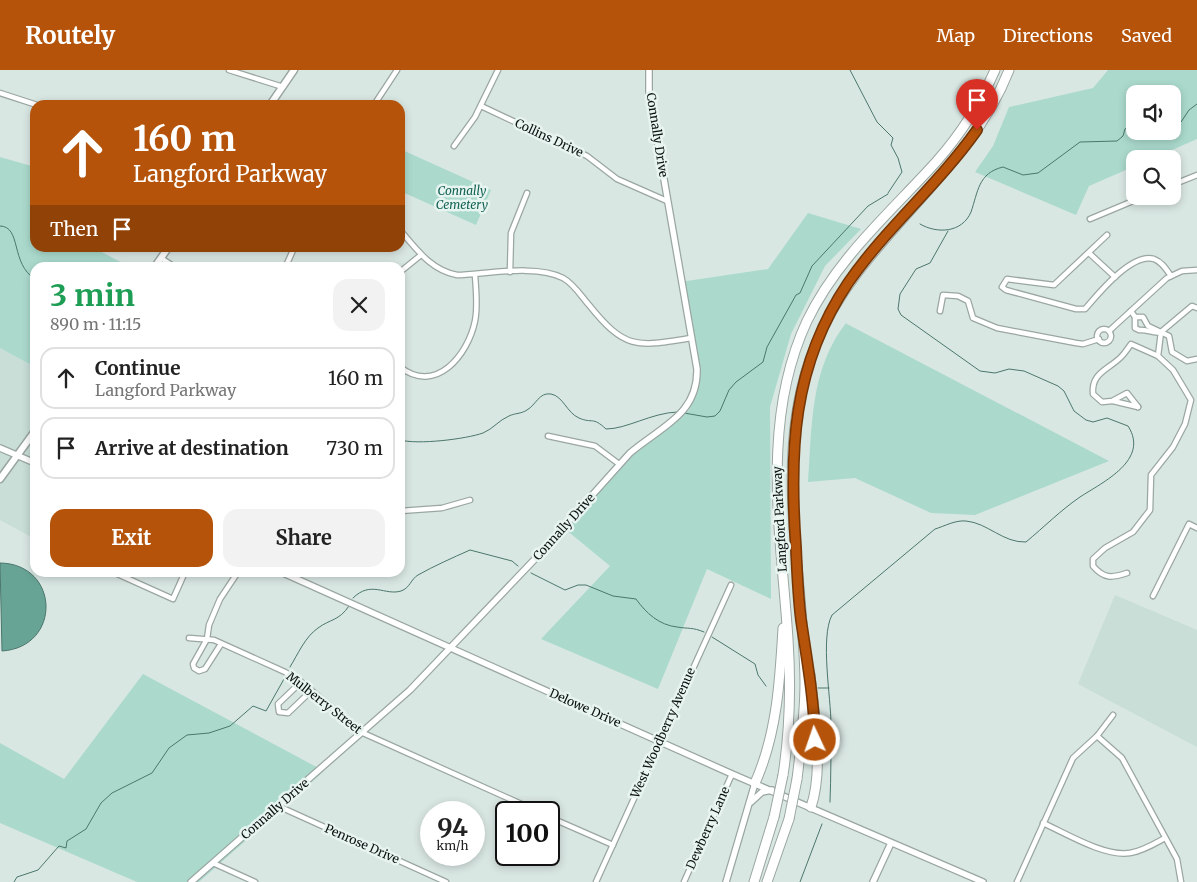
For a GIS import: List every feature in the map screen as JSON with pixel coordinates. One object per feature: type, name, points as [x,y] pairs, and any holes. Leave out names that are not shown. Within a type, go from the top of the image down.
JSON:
[{"type":"highway","name":"Langford Parkway","points":[[754,882],[774,817],[783,775],[790,710],[788,640],[778,511],[778,429],[788,374],[807,322],[832,278],[857,245],[946,150],[981,98],[995,70]]},
{"type":"highway","name":"Langford Parkway","points":[[768,882],[789,819],[797,779],[805,682],[792,462],[796,419],[814,346],[848,284],[894,226],[957,158],[992,104],[1009,70]]},
{"type":"highway","points":[[755,783],[763,766],[776,712],[784,598]]},
{"type":"highway","points":[[801,618],[810,669],[815,725],[815,783],[811,808]]},
{"type":"main road","points":[[274,100],[294,70]]},
{"type":"main road","points":[[158,262],[165,252]]},
{"type":"main road","points":[[0,479],[30,438]]},
{"type":"street","points":[[229,70],[283,87]]},
{"type":"street","points":[[377,100],[397,70]]},
{"type":"street","points":[[454,146],[481,106],[498,70]]},
{"type":"street","name":"Connally Drive","points":[[191,882],[410,690],[451,648],[619,464],[646,439],[678,418],[687,407],[697,378],[650,93],[649,70]]},
{"type":"street","points":[[0,93],[30,103]]},
{"type":"street","name":"Collins Drive","points":[[481,106],[587,156],[618,179],[667,201]]},
{"type":"street","points":[[1181,181],[1197,175]]},
{"type":"street","points":[[510,272],[511,233],[527,193]]},
{"type":"street","points":[[1090,218],[1126,204]]},
{"type":"street","points":[[1107,235],[1054,285],[1007,279],[1002,287],[1006,290],[1076,309],[1085,308],[1115,277],[1132,264],[1147,258],[1162,264],[1171,276]]},
{"type":"street","points":[[405,236],[432,266],[445,273],[475,275],[539,271],[563,278],[574,287],[608,328],[629,341],[652,344],[691,338]]},
{"type":"street","points":[[1089,253],[1115,277]]},
{"type":"street","points":[[405,268],[421,255]]},
{"type":"street","points":[[160,258],[166,262]]},
{"type":"street","points":[[1109,331],[1171,276],[1182,271],[1197,270]]},
{"type":"street","points":[[405,370],[413,374],[430,376],[448,369],[455,362],[469,339],[475,320],[475,275]]},
{"type":"street","points":[[940,311],[943,295],[958,296],[968,301],[973,318],[997,328],[1083,344],[1099,339]]},
{"type":"street","points":[[1160,332],[1192,306],[1197,308]]},
{"type":"street","points":[[1131,311],[1146,329]]},
{"type":"street","points":[[1136,319],[1136,328],[1139,330],[1146,329],[1168,336],[1172,352],[1187,361],[1197,359]]},
{"type":"street","points":[[1099,339],[1099,332],[1105,329],[1109,331]]},
{"type":"street","points":[[1099,339],[1104,343],[1109,341],[1111,337],[1109,331]]},
{"type":"street","points":[[1158,356],[1161,349],[1160,332]]},
{"type":"street","points":[[1112,401],[1127,393],[1138,407],[1112,401],[1102,402],[1093,394],[1092,385],[1097,375],[1121,357],[1131,344],[1158,356],[1174,370],[1191,400],[1185,424],[1173,447],[1151,475],[1150,510],[1133,532],[1105,548],[1093,559],[1093,566],[1100,575],[1112,578],[1127,573]]},
{"type":"street","points":[[548,436],[595,446],[619,464]]},
{"type":"street","points":[[0,448],[30,461]]},
{"type":"street","points":[[405,510],[442,508],[470,500]]},
{"type":"street","points":[[1153,596],[1189,524],[1197,528]]},
{"type":"street","points":[[129,577],[173,599],[183,577]]},
{"type":"street","points":[[221,644],[205,669],[197,670],[193,664],[207,639],[209,626],[220,600],[235,577]]},
{"type":"street","name":"Delowe Drive","points":[[292,577],[732,774],[983,882]]},
{"type":"street","name":"West Woodberry Avenue","points":[[596,882],[731,585]]},
{"type":"street","name":"Mulberry Street","points":[[189,638],[207,639],[285,672],[301,682],[363,733],[514,801]]},
{"type":"street","points":[[301,682],[278,704],[279,712],[288,713],[311,691]]},
{"type":"street","points":[[1017,882],[1073,758],[1096,736],[1113,714]]},
{"type":"street","points":[[1096,736],[1122,758],[1177,859],[1180,882]]},
{"type":"street","name":"Dewberry Lane","points":[[684,882],[732,774]]},
{"type":"street","points":[[726,882],[755,783]]},
{"type":"street","points":[[749,804],[762,792],[772,790]]},
{"type":"street","name":"Penrose Drive","points":[[278,806],[446,882]]},
{"type":"street","points":[[560,822],[613,845]]},
{"type":"street","points":[[1044,823],[1117,854],[1139,851],[1165,838]]},
{"type":"street","points":[[873,882],[891,842]]},
{"type":"street","points":[[213,863],[255,882]]},
{"type":"shaded area","points":[[0,348],[30,364],[30,536],[0,520]]},
{"type":"shaded area","points":[[0,563],[20,567],[30,574],[30,577],[34,577],[43,590],[46,606],[44,622],[35,636],[22,646],[2,651]]},
{"type":"shaded area","points":[[1115,595],[1197,630],[1197,747],[1078,684]]},
{"type":"green space","points":[[1108,70],[1197,70],[1197,139],[1172,150],[1126,150],[1126,170],[1089,186],[1076,215],[975,172],[993,146],[1009,107],[1093,88]]},
{"type":"green space","name":"Connally Cemetery","points":[[405,151],[491,190],[476,225],[405,193]]},
{"type":"green space","points":[[0,157],[30,166],[30,252],[102,252],[121,262],[30,262],[30,364],[0,348]]},
{"type":"green space","points":[[808,213],[861,229],[825,266],[791,334],[770,407],[771,599],[707,569],[658,689],[541,639],[610,566],[565,529],[623,462],[689,410],[699,378],[680,282],[768,269]]},
{"type":"green space","points":[[846,323],[1109,461],[975,515],[931,513],[855,478],[808,482],[812,419],[819,379],[825,359]]},
{"type":"green space","points":[[143,674],[324,771],[199,882],[137,882],[0,823],[0,743],[64,779]]},
{"type":"waterway","points":[[850,70],[877,122],[893,138],[891,145],[898,158],[902,172],[888,193]]},
{"type":"waterway","points":[[1181,122],[1189,110],[1197,104]]},
{"type":"waterway","points":[[920,224],[941,230],[955,228],[967,219],[980,184],[988,174],[1003,167],[1023,175],[1038,173],[1080,142],[1117,141],[1123,136],[1126,128]]},
{"type":"waterway","points":[[684,413],[707,417],[715,416],[720,411],[729,390],[736,382],[763,362],[767,347],[796,295],[800,293],[812,266],[868,206],[888,194]]},
{"type":"waterway","points":[[0,226],[7,228],[11,232],[22,264],[30,275]]},
{"type":"waterway","points":[[830,802],[831,713],[826,653],[832,615],[935,529],[954,522],[966,521],[981,525],[1010,539],[1026,542],[1073,502],[1121,469],[1129,459],[1133,449],[1133,438],[1128,426],[1107,418],[1093,422],[1086,420],[1074,411],[1064,391],[1058,386],[1024,371],[1009,369],[995,373],[980,371],[901,315],[898,309],[900,294],[916,269],[930,263],[948,231]]},
{"type":"waterway","points":[[405,441],[442,441],[483,433],[505,418],[527,410],[543,395],[547,394],[555,395],[559,398],[575,416],[584,420],[595,421],[606,429],[658,415],[677,412]]},
{"type":"waterway","points":[[353,598],[366,590],[372,589],[401,591],[418,575],[470,550],[512,561],[518,566]]},
{"type":"waterway","points":[[531,573],[565,590],[578,585],[586,585],[613,596],[636,599],[644,609],[664,624],[704,632]]},
{"type":"waterway","points":[[290,667],[309,636],[322,625],[338,617],[349,606]]},
{"type":"waterway","points":[[712,637],[755,664],[758,675],[766,686]]},
{"type":"waterway","points":[[14,882],[17,877],[38,870],[59,846],[66,848],[67,841],[86,829],[101,803],[112,793],[152,773],[169,748],[187,735],[209,733],[230,726],[253,706],[266,711],[284,679]]},
{"type":"waterway","points":[[818,688],[829,688]]},
{"type":"waterway","points":[[800,882],[822,824]]},
{"type":"route","points":[[815,740],[810,669],[801,618],[798,586],[792,462],[796,419],[804,382],[814,346],[848,284],[900,219],[932,187],[957,158],[977,130]]}]
